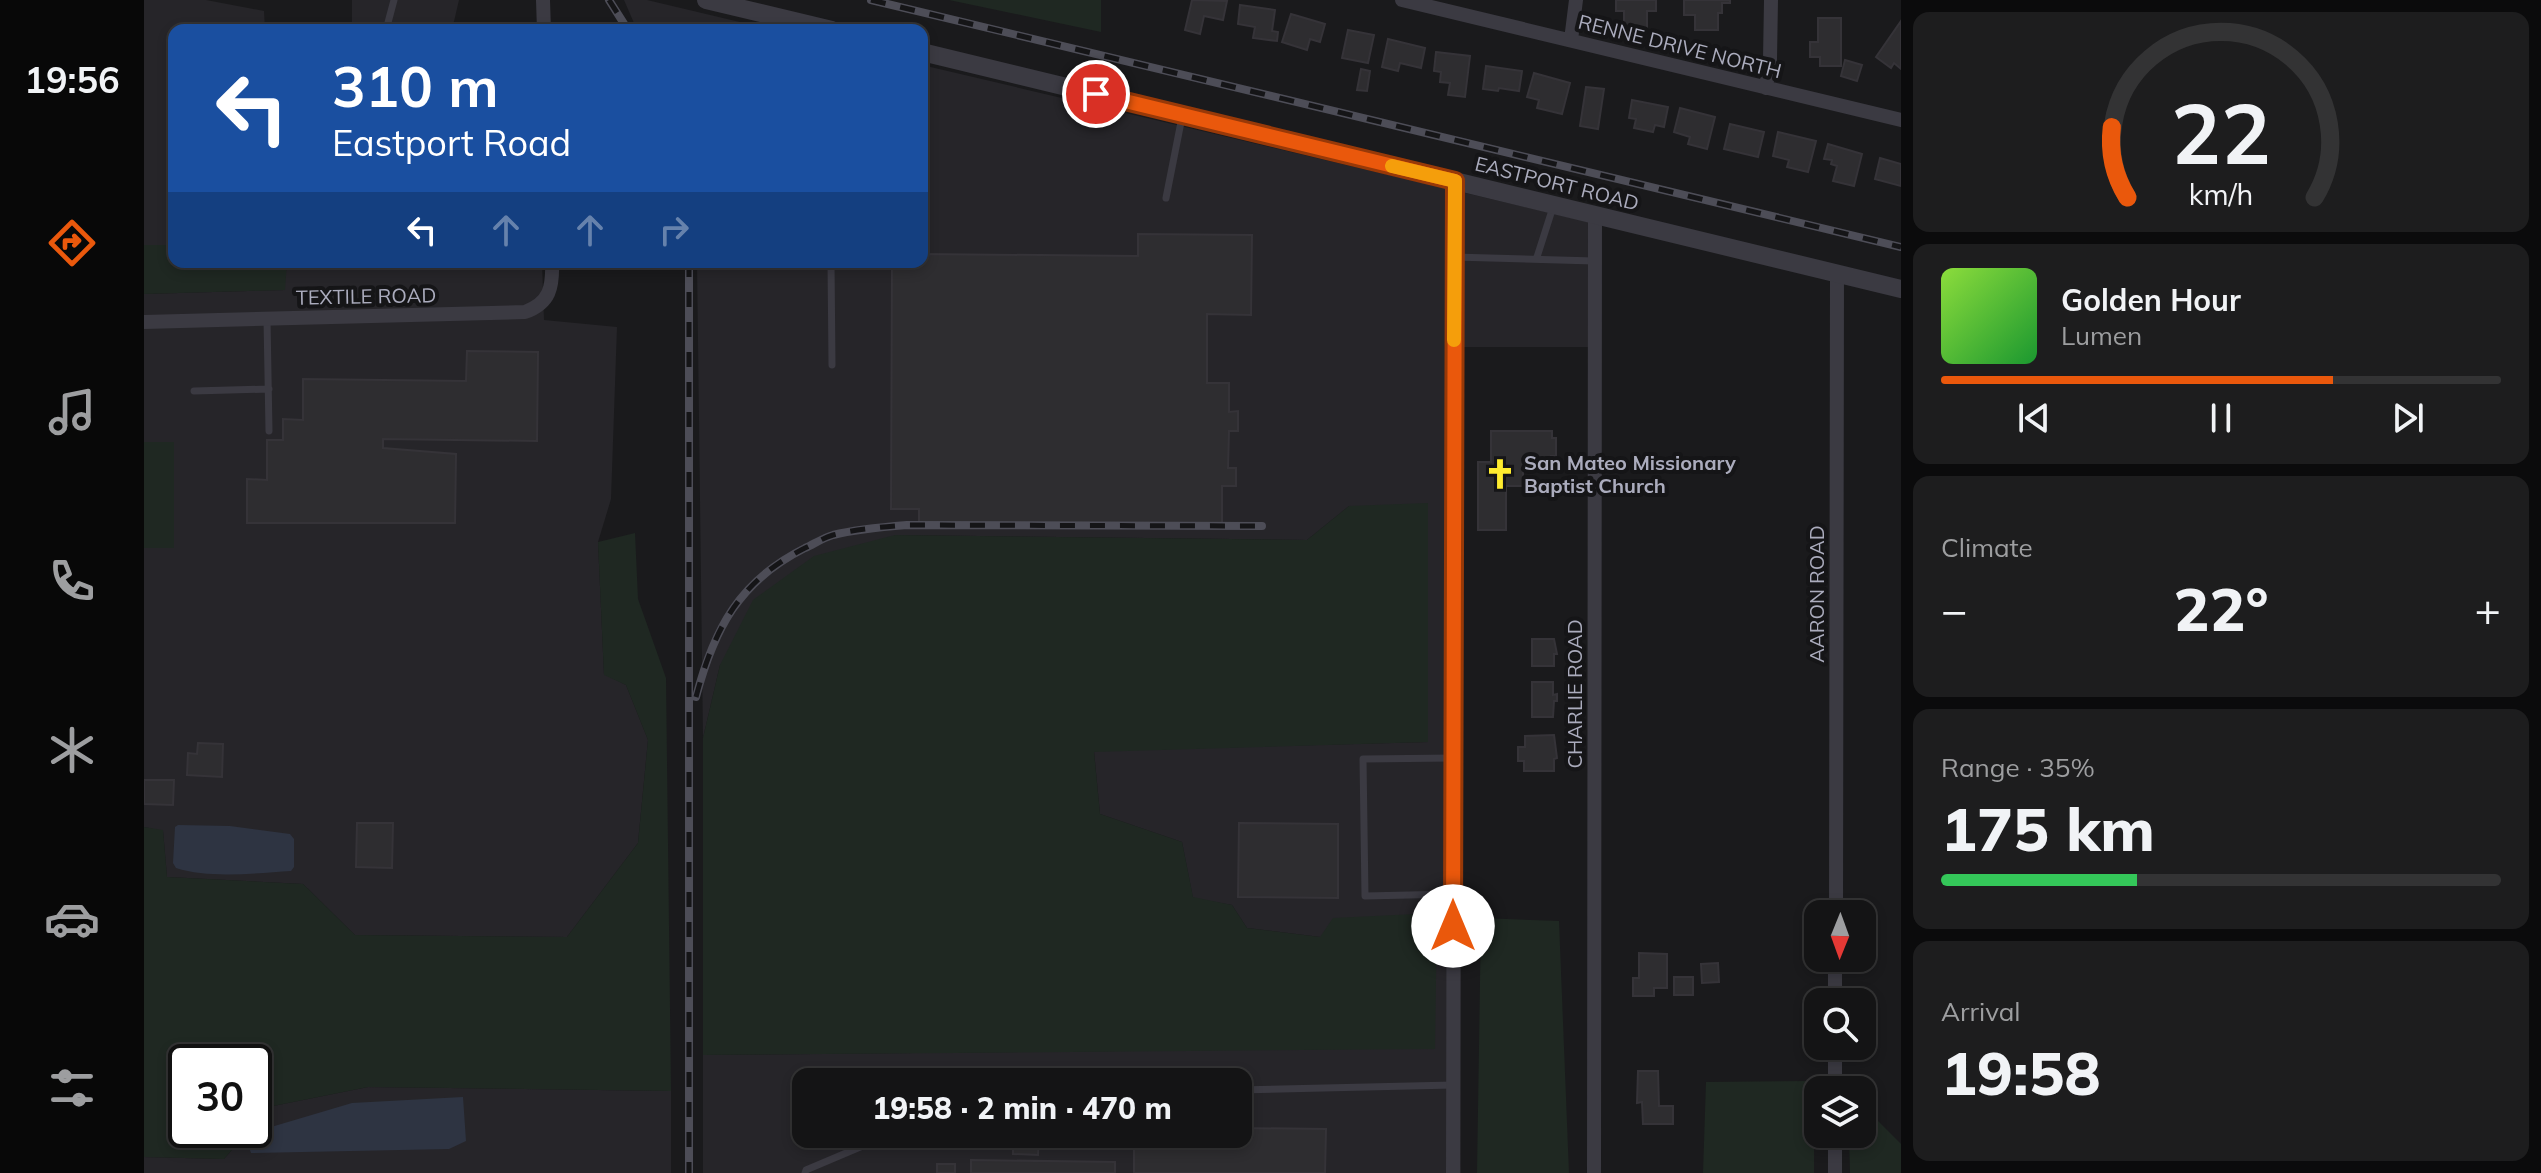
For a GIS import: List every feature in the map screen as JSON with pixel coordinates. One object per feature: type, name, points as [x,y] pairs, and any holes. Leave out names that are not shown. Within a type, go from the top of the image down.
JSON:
[{"type":"street","points":[[543,0],[544,24]]},
{"type":"street","points":[[706,0],[807,24]]},
{"type":"street","name":"RENNE DRIVE NORTH","points":[[1402,0],[1901,120]]},
{"type":"street","points":[[1571,40],[1576,0]]},
{"type":"street","points":[[1766,88],[1771,0]]},
{"type":"street","name":"EASTPORT ROAD","points":[[928,53],[1901,289]]},
{"type":"street","points":[[1453,1173],[1455,181]]},
{"type":"street","name":"CHARLIE ROAD","points":[[1594,1173],[1595,215]]},
{"type":"street","name":"TEXTILE ROAD","points":[[144,322],[525,312],[544,303],[549,295],[553,283],[552,268]]},
{"type":"street","name":"AARON ROAD","points":[[1836,900],[1837,273]]},
{"type":"street","points":[[1835,1148],[1835,1173]]},
{"type":"lane","points":[[388,24],[394,0]]},
{"type":"lane","points":[[1166,198],[1183,115]]},
{"type":"lane","points":[[1537,257],[1554,205]]},
{"type":"lane","points":[[1454,257],[1594,261]]},
{"type":"lane","points":[[831,268],[832,365]]},
{"type":"lane","points":[[267,319],[269,431]]},
{"type":"lane","points":[[194,391],[269,389]]},
{"type":"lane","points":[[1453,758],[1363,759],[1365,896],[1453,894]]},
{"type":"lane","points":[[1252,1090],[1453,1085]]},
{"type":"lane","points":[[805,1173],[858,1148]]},
{"type":"shaded area","points":[[144,0],[206,0],[264,11],[265,24],[168,24],[168,245],[144,245]]},
{"type":"shaded area","points":[[352,0],[459,0],[453,24],[352,24]]},
{"type":"shaded area","points":[[624,0],[647,0],[749,24],[634,24]]},
{"type":"shaded area","points":[[949,0],[1101,0],[1101,32]]},
{"type":"shaded area","points":[[928,66],[1589,222],[1589,347],[1461,347],[1461,1173],[703,1173],[703,1055],[1435,1048],[1320,937],[1247,928],[1232,905],[1193,898],[1182,842],[1100,814],[1094,751],[1428,742],[1349,506],[1307,540],[895,535],[720,665],[703,738],[697,268],[928,268]]},
{"type":"shaded area","points":[[144,245],[168,245],[168,268],[287,268],[285,290],[144,294]]},
{"type":"shaded area","points":[[286,268],[542,268],[544,320],[617,327],[611,499],[598,542],[604,674],[626,685],[648,740],[638,843],[567,937],[355,935],[303,884],[167,877],[163,831],[144,827],[144,548],[174,548],[174,443],[144,442],[144,294],[284,290]]},
{"type":"shaded area","points":[[144,442],[174,442],[174,548],[144,548]]},
{"type":"shaded area","points":[[1428,503],[1428,742],[1094,752],[1100,814],[1182,842],[1193,897],[1232,905],[1247,928],[1320,937],[1333,918],[1437,913],[1435,1049],[703,1055],[703,738],[720,665],[753,600],[814,556],[895,535],[1307,540],[1349,506]]},
{"type":"shaded area","points":[[635,533],[638,599],[666,678],[671,1091],[368,1087],[272,1106],[272,1044],[168,1044],[168,1148],[233,1148],[224,1159],[144,1157],[144,827],[163,830],[167,877],[303,884],[355,935],[567,937],[638,843],[648,740],[626,685],[604,675],[598,542]]},
{"type":"shaded area","points":[[1481,918],[1559,921],[1569,1173],[1477,1173]]},
{"type":"shaded area","points":[[1804,1081],[1804,1148],[1814,1148],[1814,1173],[1703,1173],[1706,1082]]},
{"type":"shaded area","points":[[368,1087],[671,1091],[671,1173],[144,1173],[144,1157],[224,1159],[233,1148],[272,1148],[272,1106]]},
{"type":"shaded area","points":[[1876,1119],[1901,1144],[1901,1173],[1850,1173],[1849,1148],[1876,1148]]},
{"type":"water","points":[[230,826],[290,834],[294,839],[294,867],[291,871],[233,874],[176,868],[173,863],[175,827]]},
{"type":"water","points":[[463,1097],[466,1141],[449,1149],[251,1153],[249,1148],[272,1148],[272,1127],[352,1103]]},
{"type":"building","points":[[1192,0],[1227,1],[1223,20],[1204,16],[1200,34],[1185,30]]},
{"type":"building","points":[[1616,0],[1656,0],[1656,11],[1647,11],[1647,30],[1624,30],[1624,11],[1616,11]]},
{"type":"building","points":[[1684,0],[1730,0],[1730,3],[1722,3],[1722,13],[1718,13],[1718,30],[1695,30],[1695,15],[1684,15]]},
{"type":"building","points":[[1240,5],[1275,10],[1272,31],[1278,32],[1277,41],[1253,38],[1255,27],[1238,24]]},
{"type":"building","points":[[1291,14],[1325,24],[1320,42],[1310,39],[1307,50],[1282,42]]},
{"type":"building","points":[[1818,18],[1841,18],[1841,66],[1820,66],[1820,57],[1810,57],[1810,42],[1818,42]]},
{"type":"building","points":[[1901,21],[1901,69],[1894,63],[1891,68],[1876,57]]},
{"type":"building","points":[[1348,30],[1374,35],[1368,63],[1342,58]]},
{"type":"building","points":[[1388,39],[1425,48],[1421,68],[1400,63],[1398,71],[1382,67]]},
{"type":"building","points":[[1436,52],[1470,56],[1465,97],[1448,95],[1450,83],[1440,82],[1441,72],[1434,71]]},
{"type":"building","points":[[1845,60],[1862,65],[1857,81],[1841,76]]},
{"type":"building","points":[[1486,66],[1522,71],[1519,91],[1483,89]]},
{"type":"building","points":[[1361,69],[1370,71],[1367,91],[1357,90]]},
{"type":"building","points":[[1534,73],[1570,83],[1562,114],[1537,108],[1539,100],[1527,97]]},
{"type":"building","points":[[1586,87],[1604,89],[1598,129],[1580,126]]},
{"type":"building","points":[[1632,100],[1668,107],[1664,127],[1655,125],[1653,132],[1634,128],[1636,119],[1629,118]]},
{"type":"building","points":[[1680,108],[1715,117],[1707,149],[1688,144],[1690,137],[1674,132]]},
{"type":"building","points":[[1730,124],[1764,132],[1758,157],[1724,149]]},
{"type":"building","points":[[1778,132],[1816,141],[1808,172],[1787,167],[1789,160],[1773,156]]},
{"type":"building","points":[[1828,144],[1862,154],[1854,186],[1833,181],[1837,166],[1831,164],[1832,160],[1824,159]]},
{"type":"building","points":[[1880,158],[1901,164],[1901,186],[1875,179]]},
{"type":"building","points":[[1138,234],[1252,235],[1251,315],[1207,314],[1207,383],[1229,383],[1229,412],[1238,411],[1238,431],[1229,431],[1228,468],[1236,468],[1236,486],[1222,486],[1222,524],[919,523],[919,509],[891,509],[892,268],[928,268],[928,254],[1138,256]]},
{"type":"building","points":[[467,351],[538,352],[537,441],[383,439],[383,448],[456,454],[455,523],[247,523],[247,479],[267,480],[267,440],[283,440],[283,419],[303,420],[303,379],[466,381]]},
{"type":"building","name":"San Mateo Missionary Baptist Church","points":[[1491,431],[1552,431],[1552,438],[1556,438],[1556,456],[1551,456],[1551,463],[1523,463],[1523,486],[1506,486],[1506,530],[1478,530],[1478,462],[1491,462]]},
{"type":"building","points":[[1532,639],[1554,639],[1557,654],[1554,654],[1554,666],[1532,666]]},
{"type":"building","points":[[1532,682],[1553,682],[1553,695],[1557,694],[1557,701],[1554,701],[1553,717],[1532,717]]},
{"type":"building","points":[[1554,735],[1557,758],[1554,759],[1554,771],[1524,771],[1524,761],[1518,761],[1518,747],[1525,747],[1525,736]]},
{"type":"building","points":[[198,743],[223,744],[222,777],[187,775],[188,753],[197,754]]},
{"type":"building","points":[[144,780],[174,780],[173,805],[144,804]]},
{"type":"building","points":[[357,823],[393,823],[392,868],[356,867]]},
{"type":"building","points":[[1239,823],[1338,824],[1338,898],[1238,897]]},
{"type":"building","points":[[1639,953],[1667,954],[1667,988],[1654,988],[1654,996],[1633,996],[1633,978],[1639,978]]},
{"type":"building","points":[[1718,963],[1719,982],[1702,983],[1701,964]]},
{"type":"building","points":[[1674,977],[1693,977],[1693,995],[1674,995]]},
{"type":"building","points":[[1638,1071],[1658,1071],[1659,1106],[1673,1106],[1673,1124],[1643,1124],[1642,1102],[1637,1103]]},
{"type":"building","points":[[1252,1128],[1326,1129],[1325,1173],[1134,1173],[1134,1148],[1252,1148]]},
{"type":"building","points":[[1013,1148],[1038,1148],[1038,1155],[1013,1154]]},
{"type":"building","points":[[971,1160],[1115,1162],[1115,1173],[971,1173]]},
{"type":"building","points":[[937,1164],[955,1164],[955,1173],[937,1173]]},
{"type":"railway","points":[[609,0],[624,24]]},
{"type":"railway","points":[[871,0],[1901,247]]},
{"type":"railway","points":[[689,268],[689,1173]]},
{"type":"railway","points":[[696,697],[711,650],[732,609],[746,592],[782,561],[833,535],[907,525],[1262,526]]},
{"type":"slow traffic","points":[[1392,166],[1455,181],[1454,340]]},
{"type":"place","name":"San Mateo Missionary Baptist Church","points":[[1500,474]]},
{"type":"route","points":[[1096,94],[1455,181],[1453,926]]}]
